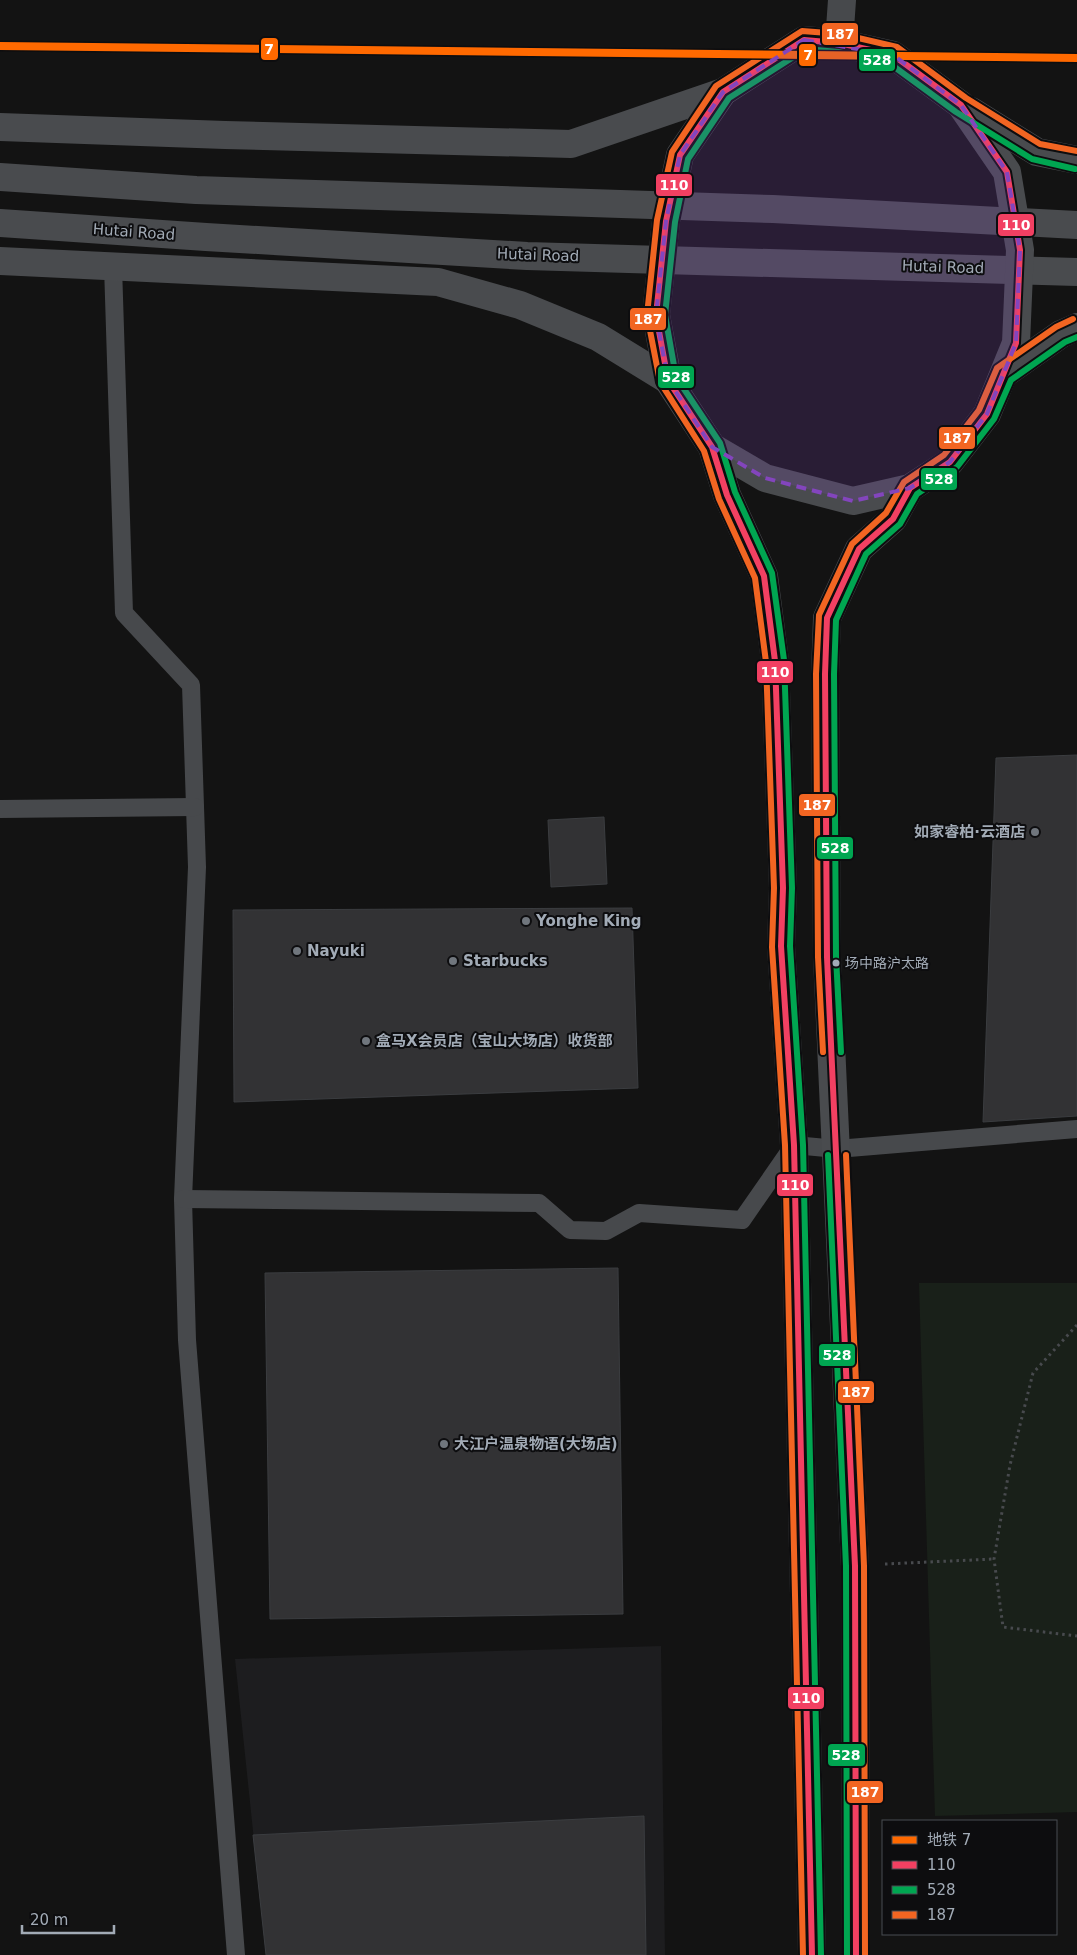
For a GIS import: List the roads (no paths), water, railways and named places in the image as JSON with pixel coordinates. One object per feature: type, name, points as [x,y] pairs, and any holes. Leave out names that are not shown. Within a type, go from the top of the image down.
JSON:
[{"type":"main road","points":[[0,127],[215,135],[571,144],[723,92],[804,40],[839,43],[893,55],[961,105],[1037,152],[1077,160]]},
{"type":"main road","points":[[723,92],[680,155],[666,221],[656,314],[668,380],[712,447],[727,495],[764,576],[776,661],[783,888],[782,946],[794,1145],[812,1955]]},
{"type":"main road","points":[[712,447],[765,478],[853,501],[910,488],[950,462],[987,414],[1016,344],[1020,250],[1007,172],[961,105]]},
{"type":"main road","points":[[0,177],[196,190],[773,208],[1077,225]]},
{"type":"main road","name":"Hutai Road","points":[[0,223],[526,256],[1077,272]]},
{"type":"main road","points":[[0,261],[438,282],[520,305],[598,337],[668,380]]},
{"type":"main road","points":[[1004,374],[1061,334],[1077,327]]},
{"type":"main road","points":[[856,1955],[855,1566],[827,958],[827,618],[859,549],[893,519],[910,488]]},
{"type":"street","points":[[839,43],[842,0]]},
{"type":"lane","points":[[113,266],[124,613],[191,685],[197,867],[183,1199],[186,1340],[236,1955]]},
{"type":"lane","points":[[0,809],[195,807]]},
{"type":"lane","points":[[183,1199],[539,1203],[570,1230],[606,1231],[639,1212],[742,1220],[794,1145],[837,1149],[1077,1129]]},
{"type":"metro line","name":"7","points":[[0,46],[1077,58]]},
{"type":"place","name":"如家睿柏·云酒店","points":[[1035,832]]},
{"type":"place","name":"Yonghe King","points":[[526,921]]},
{"type":"place","name":"Nayuki","points":[[297,951]]},
{"type":"place","name":"Starbucks","points":[[453,961]]},
{"type":"place","name":"场中路沪太路","points":[[836,963]]},
{"type":"place","name":"盒马X会员店（宝山大场店）收货部","points":[[366,1041]]},
{"type":"place","name":"大江户温泉物语(大场店)","points":[[444,1444]]}]
